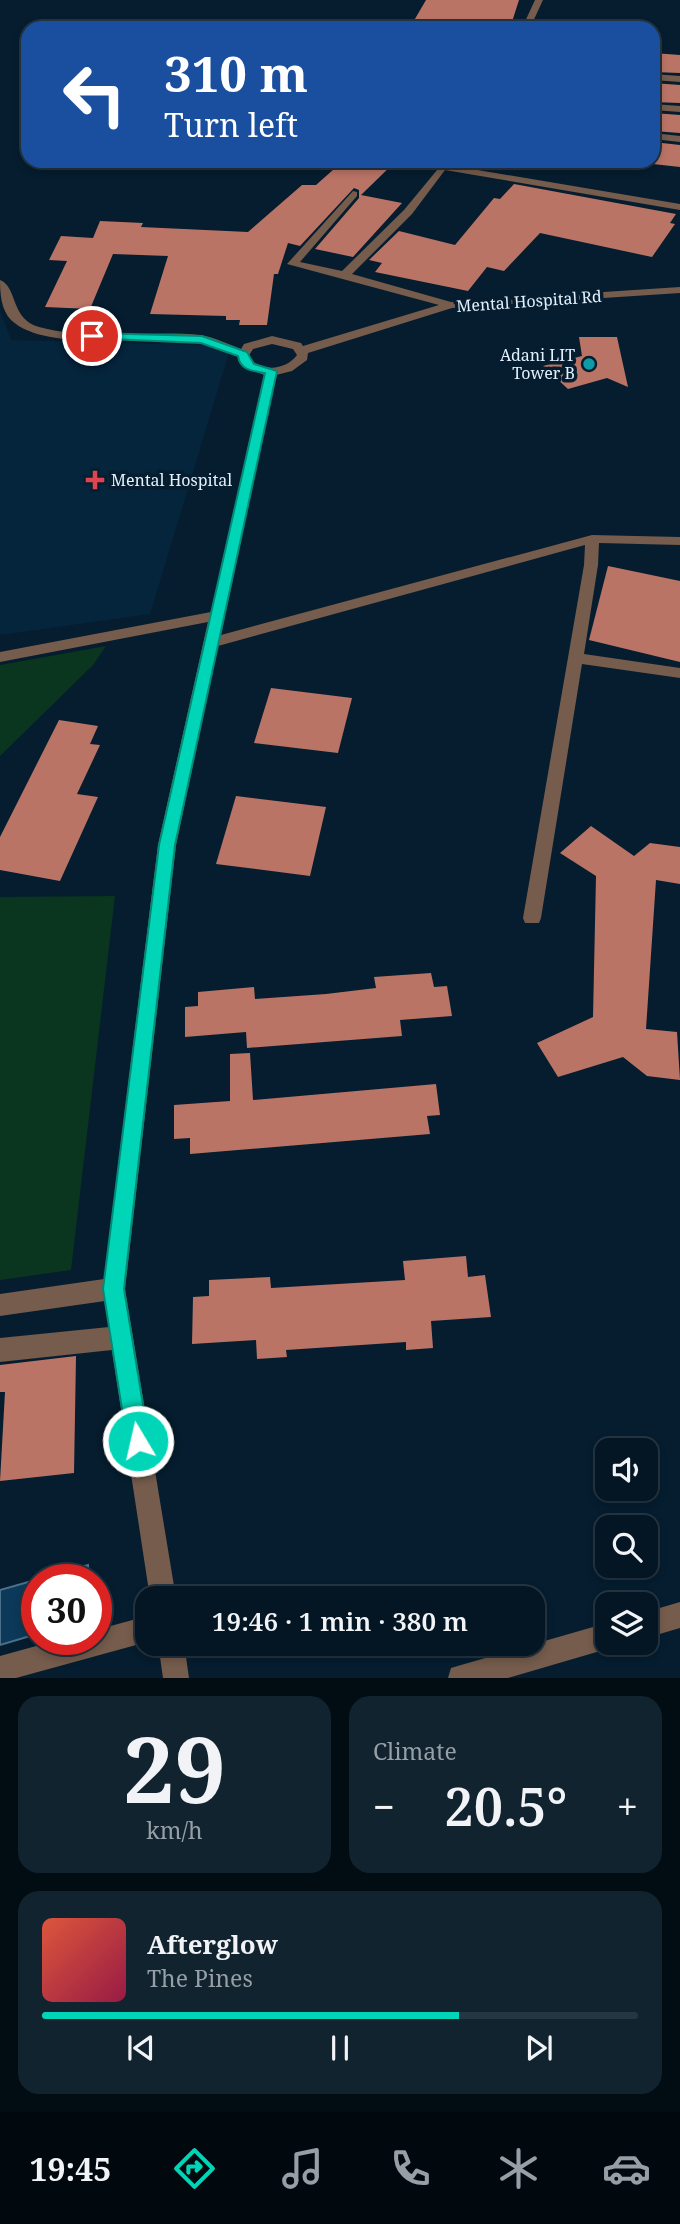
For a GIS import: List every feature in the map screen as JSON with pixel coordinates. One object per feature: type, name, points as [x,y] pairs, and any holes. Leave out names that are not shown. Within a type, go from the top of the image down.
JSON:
[{"type":"street","points":[[529,21],[539,0]]},
{"type":"street","points":[[660,78],[680,79]]},
{"type":"street","points":[[660,108],[680,109]]},
{"type":"street","points":[[660,137],[680,139]]},
{"type":"street","points":[[344,275],[408,212],[441,168]]},
{"type":"street","points":[[448,168],[680,207]]},
{"type":"street","points":[[354,194],[293,264],[344,275],[451,306]]},
{"type":"street","points":[[0,283],[14,317],[32,329],[65,335],[202,339],[243,354]]},
{"type":"street","name":"Mental Hospital Rd","points":[[301,351],[451,306],[680,290]]},
{"type":"street","points":[[272,340],[289,342],[301,351],[301,360],[296,365],[271,371],[250,367],[244,362],[243,354],[254,343],[272,340]]},
{"type":"street","points":[[161,1586],[114,1289],[167,845],[271,371]]},
{"type":"street","points":[[210,643],[592,539],[680,541]]},
{"type":"street","points":[[532,918],[591,565],[592,539]]},
{"type":"street","points":[[0,657],[217,616]]},
{"type":"street","points":[[575,658],[680,673]]},
{"type":"street","points":[[0,1305],[114,1289]]},
{"type":"street","points":[[0,1350],[122,1337]]},
{"type":"street","points":[[658,1621],[680,1615]]},
{"type":"street","points":[[0,1669],[135,1632]]},
{"type":"street","points":[[461,1678],[595,1639]]},
{"type":"street","points":[[173,1656],[176,1678]]},
{"type":"shaded area","name":"Mental Hospital","points":[[0,311],[11,340],[231,346],[150,614],[0,635]]},
{"type":"shaded area","points":[[21,1584],[21,1639],[0,1645],[0,1590]]},
{"type":"green space","points":[[106,646],[93,665],[0,756],[0,665]]},
{"type":"green space","points":[[115,896],[71,1270],[0,1280],[0,897]]},
{"type":"building","points":[[426,0],[519,0],[512,21],[414,21]]},
{"type":"building","points":[[660,54],[680,55],[680,73],[660,72]]},
{"type":"building","points":[[660,84],[680,85],[680,103],[660,102]]},
{"type":"building","points":[[660,114],[680,115],[680,133],[660,132]]},
{"type":"building","points":[[660,143],[680,145],[680,167],[660,165]]},
{"type":"building","points":[[335,168],[389,168],[361,195],[402,203],[353,257],[315,249],[359,198],[359,190],[354,188],[300,246],[288,243],[278,274],[274,274],[267,325],[239,325],[240,320],[226,320],[226,316],[150,314],[168,256],[113,254],[90,309],[45,307],[67,261],[49,260],[61,236],[93,238],[100,221],[143,223],[141,227],[248,232],[302,185],[316,185]]},
{"type":"building","points":[[514,184],[676,214],[670,223],[675,224],[652,257],[540,233],[504,271],[487,267],[468,291],[375,272],[382,263],[369,260],[399,231],[455,245],[494,198],[500,199]]},
{"type":"building","name":"Adani LIT Tower B","points":[[579,337],[617,337],[628,387],[607,378],[568,389],[543,366],[582,356]]},
{"type":"building","points":[[608,566],[680,581],[680,662],[589,640]]},
{"type":"building","points":[[271,688],[352,698],[338,753],[254,743]]},
{"type":"building","points":[[59,720],[98,726],[90,744],[100,745],[77,794],[98,797],[60,881],[0,870],[0,837]]},
{"type":"building","points":[[236,796],[326,807],[310,876],[216,864]]},
{"type":"building","points":[[591,826],[634,856],[650,843],[680,847],[680,884],[656,880],[646,1029],[677,1032],[680,1080],[647,1076],[623,1057],[558,1077],[537,1043],[593,1017],[596,876],[560,853]]},
{"type":"building","points":[[431,973],[434,987],[447,986],[452,1016],[400,1020],[402,1036],[247,1048],[246,1032],[185,1037],[185,1007],[198,1006],[198,992],[254,987],[255,999],[326,994],[376,988],[374,977]]},
{"type":"building","points":[[250,1053],[253,1100],[436,1084],[440,1115],[427,1116],[430,1134],[190,1154],[190,1138],[174,1139],[174,1105],[230,1101],[230,1054]]},
{"type":"building","points":[[466,1256],[468,1277],[485,1275],[491,1317],[431,1321],[433,1348],[406,1350],[406,1342],[286,1350],[287,1357],[257,1359],[256,1340],[192,1344],[193,1297],[209,1296],[209,1280],[270,1277],[271,1288],[405,1280],[403,1261]]},
{"type":"building","points":[[76,1356],[74,1473],[0,1481],[5,1392],[0,1392],[0,1365]]},
{"type":"place","name":"Adani LIT Tower B","points":[[589,364]]},
{"type":"place","name":"Mental Hospital","points":[[95,480]]},
{"type":"route","points":[[92,336],[202,339],[243,354],[244,362],[250,367],[271,371],[167,845],[114,1289],[138,1441]]}]
